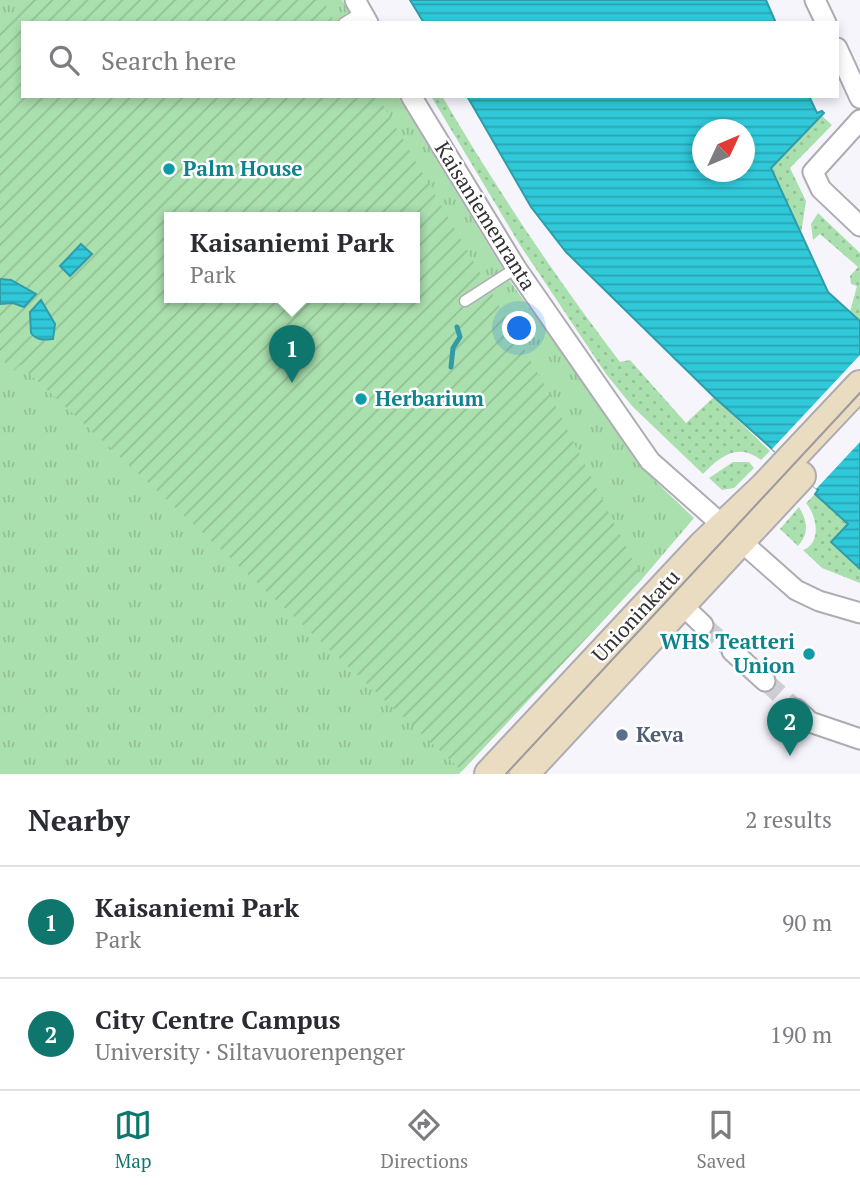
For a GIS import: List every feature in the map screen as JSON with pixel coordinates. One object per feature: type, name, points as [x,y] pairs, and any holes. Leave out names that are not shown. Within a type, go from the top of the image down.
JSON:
[{"type":"main road","points":[[794,469],[860,385]]},
{"type":"main road","points":[[794,469],[860,413]]},
{"type":"main road","name":"Unioninkatu","points":[[489,774],[794,469]]},
{"type":"main road","name":"Unioninkatu","points":[[524,774],[681,604],[732,533]]},
{"type":"street","points":[[816,0],[825,21]]},
{"type":"street","points":[[839,52],[860,98]]},
{"type":"street","name":"Kaisaniemenranta","points":[[412,98],[516,268],[650,461],[802,594],[860,613]]},
{"type":"street","points":[[860,120],[813,172],[821,189],[860,226]]},
{"type":"street","points":[[681,604],[703,625]]},
{"type":"street","points":[[732,651],[765,681]]},
{"type":"street","points":[[796,709],[810,722],[860,739]]},
{"type":"lane","points":[[465,301],[516,268]]},
{"type":"green space","points":[[0,0],[342,0],[354,21],[21,21],[21,98],[399,98],[512,284],[655,481],[694,518],[642,579],[459,774],[0,774]]},
{"type":"green space","points":[[29,0],[323,0],[334,21],[21,21],[21,98],[379,98],[548,391],[642,579],[462,771],[20,365],[14,371],[0,358],[0,32]]},
{"type":"green space","points":[[432,98],[443,98],[527,232],[620,362],[630,360],[686,423],[714,397],[770,451],[761,460],[745,452],[730,453],[703,474],[632,406],[606,374],[520,245]]},
{"type":"green space","points":[[822,116],[832,125],[790,168],[806,201],[801,234],[771,168]]},
{"type":"green space","points":[[818,213],[860,253],[860,321],[850,312],[857,286],[851,284],[850,276],[858,267],[820,234],[813,240],[811,224]]},
{"type":"green space","points":[[733,462],[749,462],[754,468],[734,488],[722,490],[709,478]]},
{"type":"green space","points":[[815,494],[848,524],[832,542],[860,569],[860,583],[822,568],[803,550],[809,547],[815,536],[815,522],[806,503]]},
{"type":"green space","points":[[799,507],[806,527],[798,546],[780,529]]},
{"type":"water","points":[[410,0],[766,0],[775,21],[423,21]]},
{"type":"water","points":[[468,98],[810,98],[817,113],[824,113],[771,168],[828,292],[860,321],[860,569],[831,542],[848,524],[815,494],[818,490],[714,397],[566,252],[531,207]]},
{"type":"water","points":[[81,244],[92,254],[70,276],[60,266]]},
{"type":"water","points":[[0,279],[11,280],[36,294],[24,307],[13,303],[0,304]]},
{"type":"water","points":[[41,300],[55,324],[53,339],[38,339],[31,333],[30,312]]},
{"type":"pier","points":[[860,355],[860,442],[816,489],[772,449]]},
{"type":"waterway","points":[[451,367],[453,348],[460,337],[457,327]]},
{"type":"tunnel","points":[[703,625],[732,651]]},
{"type":"tunnel","points":[[765,681],[796,709]]},
{"type":"tram line","points":[[506,774],[860,393]]},
{"type":"place","name":"Palm House","points":[[169,169]]},
{"type":"place","name":"Kaisaniemi Park","points":[[292,383]]},
{"type":"place","name":"Herbarium","points":[[361,399]]},
{"type":"place","name":"WHS Teatteri Union","points":[[809,654]]},
{"type":"place","name":"Keva","points":[[622,735]]},
{"type":"place","name":"City Centre Campus","points":[[790,756]]}]
